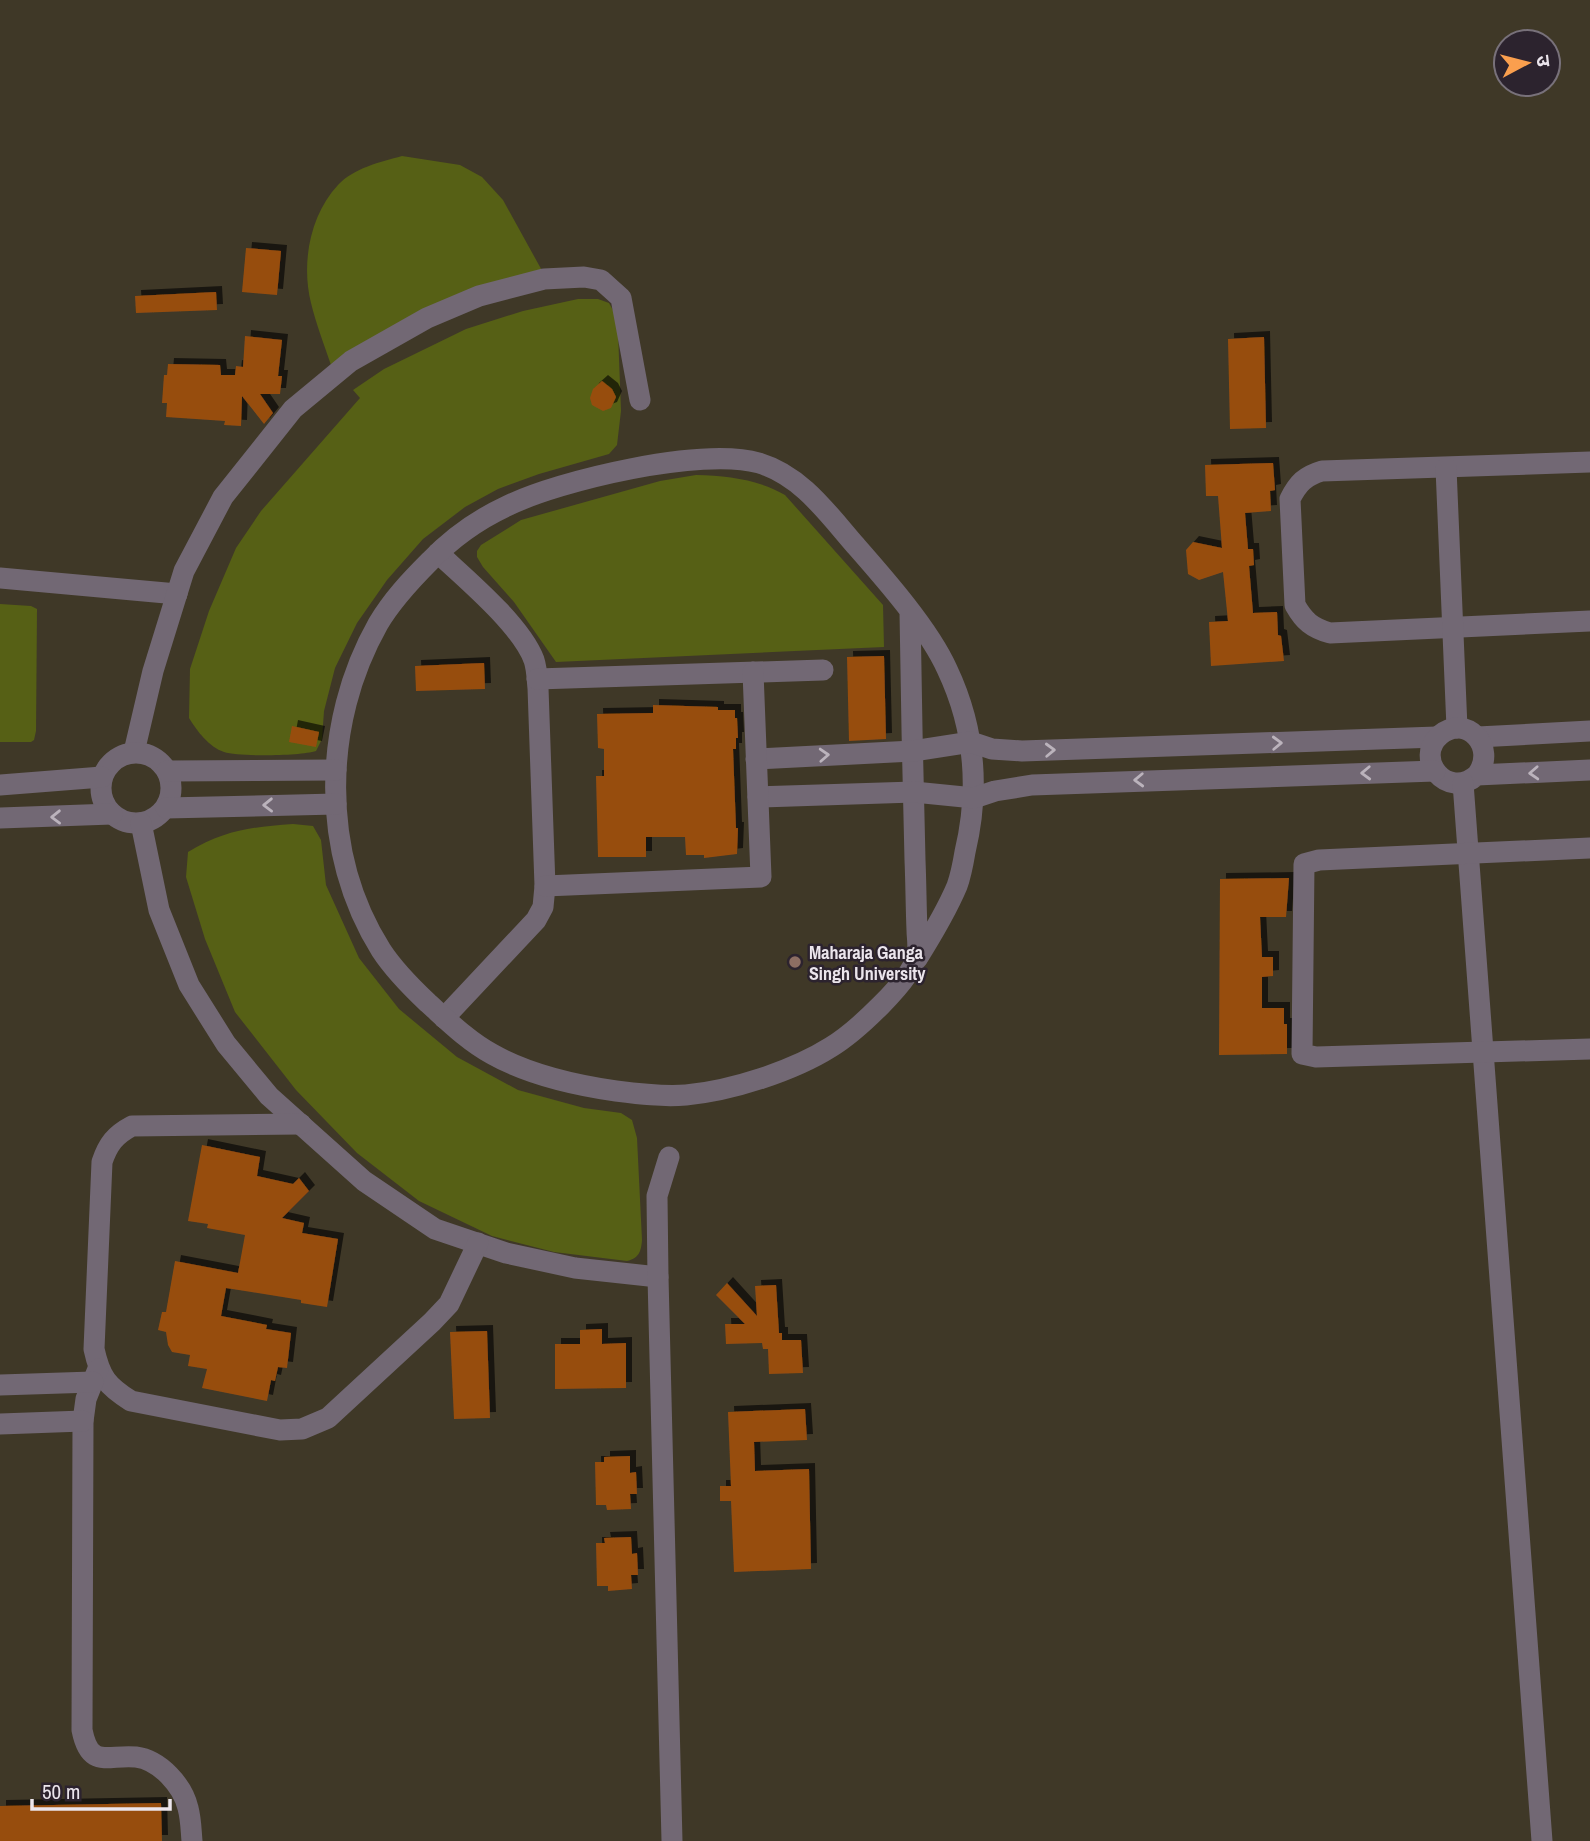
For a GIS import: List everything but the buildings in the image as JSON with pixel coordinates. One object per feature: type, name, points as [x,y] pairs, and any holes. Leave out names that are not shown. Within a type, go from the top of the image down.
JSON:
[{"type":"lane","points":[[134,752],[153,671],[184,571],[223,497],[293,408],[351,361],[427,318],[469,301],[544,279],[584,277],[601,280],[621,298],[640,400]]},
{"type":"lane","points":[[734,459],[760,463],[790,476],[810,493],[882,575],[946,666],[971,742],[975,773],[974,798],[959,882],[938,926],[917,959],[873,1014],[848,1037],[819,1055],[728,1088],[691,1095],[659,1096],[594,1087],[537,1073],[492,1054],[474,1043],[409,985],[384,955],[364,919],[349,879],[340,839],[336,770],[344,709],[358,665],[380,621],[403,590],[438,553],[475,524],[509,505],[556,488],[632,469],[695,460],[734,459]]},
{"type":"lane","points":[[1590,462],[1322,471],[1308,475],[1297,486],[1290,499],[1295,604],[1303,618],[1314,628],[1329,633],[1590,621]]},
{"type":"lane","points":[[1446,468],[1457,728]]},
{"type":"lane","points":[[438,553],[514,629],[533,659],[537,679],[545,886],[542,907],[536,920],[444,1018]]},
{"type":"lane","points":[[0,578],[177,594]]},
{"type":"lane","points":[[909,612],[917,959]]},
{"type":"lane","points":[[537,679],[823,670]]},
{"type":"lane","points":[[545,886],[761,877],[753,672]]},
{"type":"lane","points":[[756,759],[913,751],[971,742],[992,749],[1022,751],[1437,737],[1457,728],[1472,732],[1478,737],[1483,744],[1485,760],[1470,779],[1469,855],[1542,1841]]},
{"type":"lane","points":[[1478,737],[1590,731]]},
{"type":"lane","points":[[1437,737],[1430,757],[1435,771],[1450,783],[1470,779],[1590,770]]},
{"type":"lane","points":[[134,752],[155,758],[167,771],[172,787],[166,808],[155,818],[141,823],[125,822],[112,814],[104,803],[101,788],[102,777],[114,761],[134,752]]},
{"type":"lane","points":[[167,771],[336,770]]},
{"type":"lane","points":[[758,797],[914,792],[974,798],[995,791],[1032,785],[1435,771]]},
{"type":"lane","points":[[0,785],[102,777]]},
{"type":"lane","points":[[166,808],[336,804]]},
{"type":"lane","points":[[0,818],[112,814]]},
{"type":"lane","points":[[141,823],[159,910],[189,985],[226,1044],[269,1096],[374,1188],[435,1229],[506,1253],[575,1268],[658,1277]]},
{"type":"lane","points":[[1590,848],[1319,860],[1304,864],[1302,1054],[1316,1057],[1590,1049]]},
{"type":"lane","points":[[192,1841],[188,1807],[177,1784],[159,1766],[137,1757],[110,1759],[95,1756],[85,1745],[82,1730],[83,1422],[86,1399],[96,1376],[94,1349],[102,1162],[108,1145],[118,1133],[132,1126],[301,1124]]},
{"type":"lane","points":[[669,1157],[657,1196],[672,1841]]},
{"type":"lane","points":[[0,1385],[96,1376],[131,1401],[280,1430],[302,1429],[328,1418],[432,1322],[449,1304],[478,1243]]},
{"type":"lane","points":[[0,1424],[83,1422]]},
{"type":"shaded area","name":"Maharaja Ganga Singh University","points":[[0,0],[1590,0],[1590,1841],[0,1841]]},
{"type":"green space","points":[[402,156],[460,165],[482,177],[503,200],[545,276],[331,365],[315,319],[308,288],[308,256],[315,225],[328,197],[344,179],[368,166]]},
{"type":"green space","points":[[578,299],[598,299],[609,303],[614,312],[618,332],[621,411],[617,445],[609,454],[498,489],[465,507],[423,539],[387,580],[357,623],[335,668],[324,711],[322,739],[316,751],[284,755],[243,755],[224,752],[208,742],[189,718],[190,669],[209,611],[236,548],[261,511],[360,398],[353,390],[384,369],[466,329],[523,311]]},
{"type":"green space","points":[[696,475],[742,479],[785,495],[883,605],[884,647],[556,662],[514,602],[477,557],[481,545],[521,520],[660,481]]},
{"type":"green space","points":[[0,604],[31,606],[37,609],[36,731],[31,742],[0,742]]},
{"type":"green space","points":[[293,824],[313,826],[321,840],[326,885],[359,958],[399,1009],[457,1057],[518,1090],[584,1108],[621,1113],[632,1120],[637,1138],[642,1240],[637,1256],[627,1261],[554,1252],[492,1236],[419,1201],[357,1153],[296,1090],[235,1012],[205,939],[186,877],[188,852],[201,845],[239,831]]},
{"type":"place","name":"Maharaja Ganga Singh University","points":[[795,962]]}]
